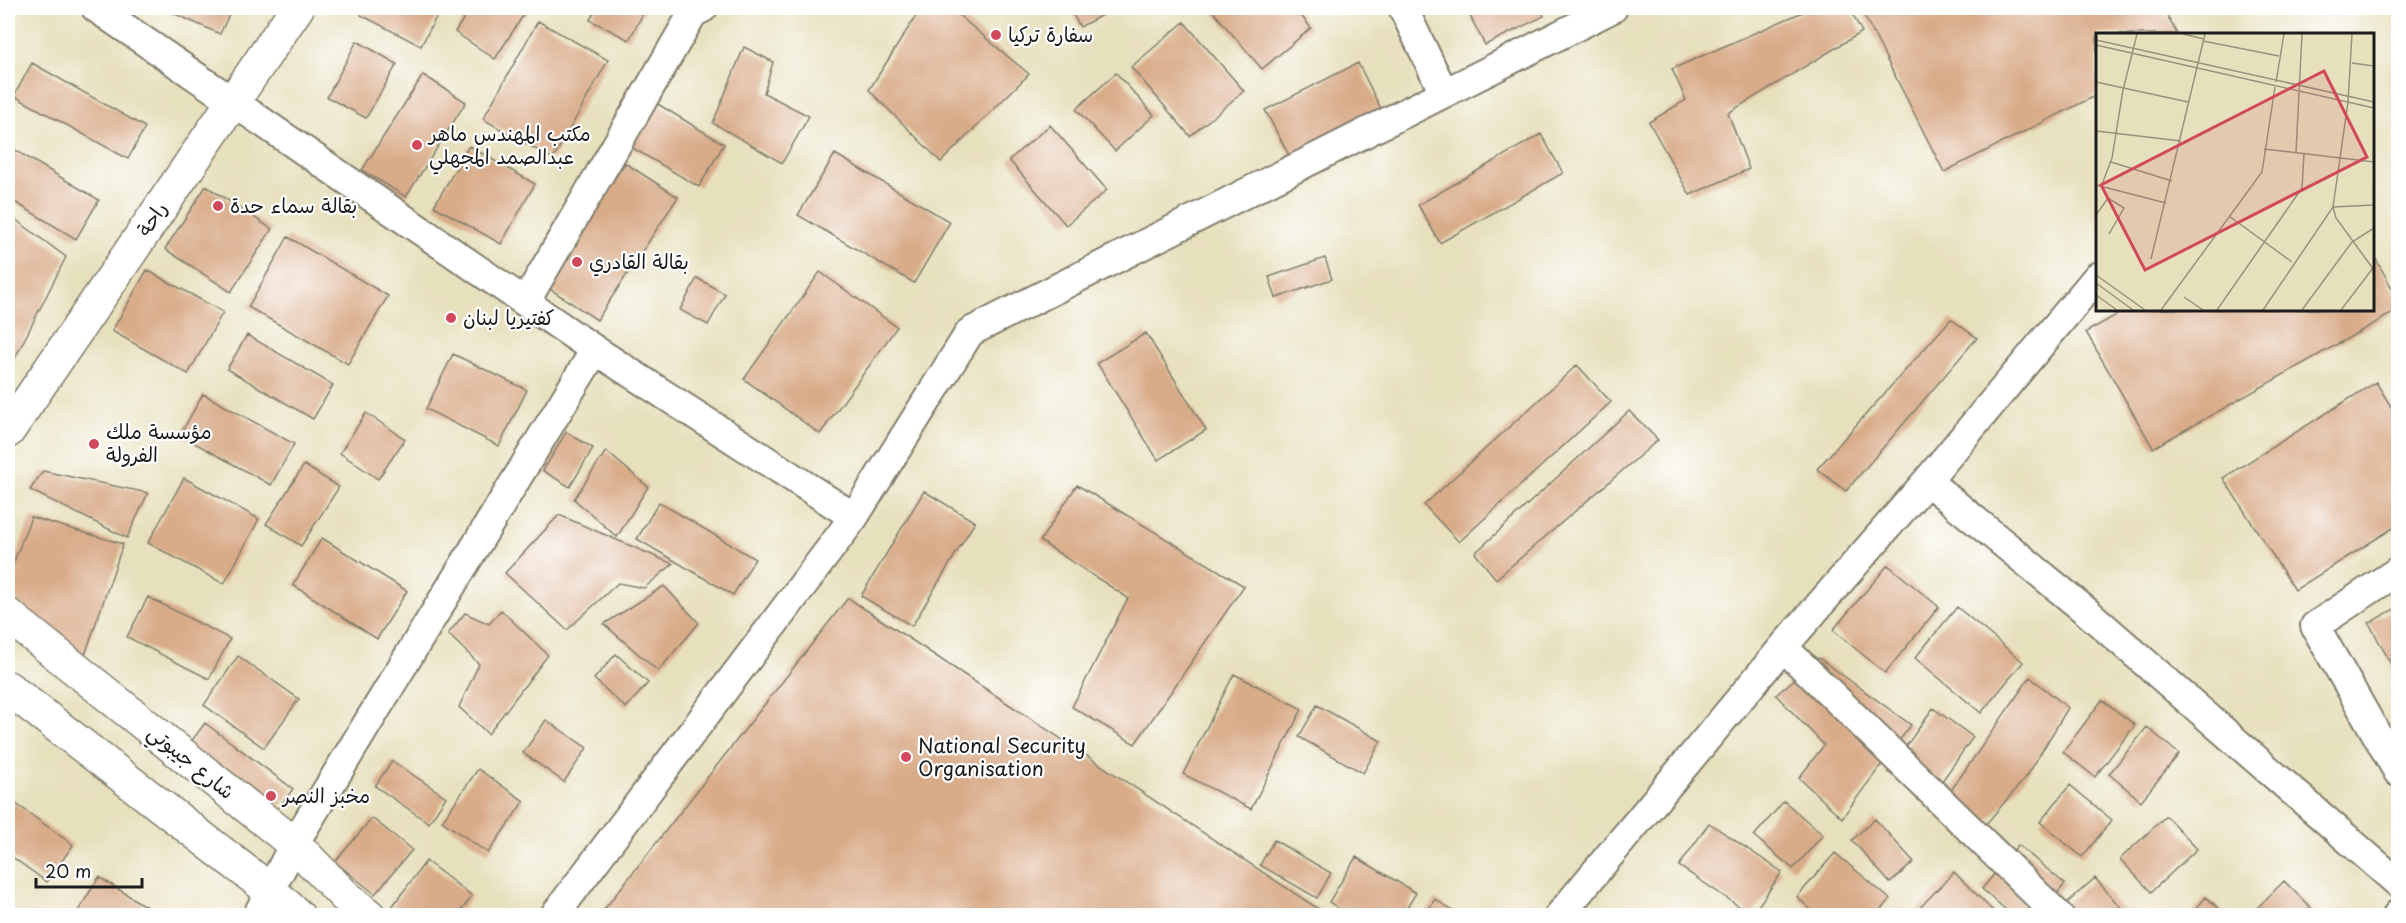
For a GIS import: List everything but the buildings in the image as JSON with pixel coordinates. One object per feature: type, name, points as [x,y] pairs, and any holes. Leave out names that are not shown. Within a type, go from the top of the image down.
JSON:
[{"type":"street","points":[[96,8],[234,100],[595,350],[854,517]]},
{"type":"street","name":"راحة","points":[[8,431],[297,8]]},
{"type":"street","points":[[526,301],[693,13],[703,8]]},
{"type":"street","points":[[1403,8],[1444,93]]},
{"type":"street","points":[[554,915],[854,517],[970,332],[1613,8]]},
{"type":"street","points":[[1559,915],[1783,646],[1927,481],[2096,278]]},
{"type":"street","points":[[264,903],[294,844],[595,350]]},
{"type":"street","points":[[1927,481],[2086,611],[2398,883]]},
{"type":"street","points":[[2398,571],[2314,626],[2398,772]]},
{"type":"street","name":"شارع جيبوتي","points":[[8,615],[294,844],[346,897],[369,915]]},
{"type":"street","points":[[1783,646],[2060,915]]},
{"type":"street","points":[[8,688],[264,903],[298,915]]},
{"type":"place","name":"سفارة تركيا","points":[[996,35]]},
{"type":"place","name":"مكتب المهندس ماهر عبدالصمد المجهلي","points":[[417,145]]},
{"type":"place","name":"بقالة سماء حدة","points":[[218,206]]},
{"type":"place","name":"بقالة القادري","points":[[577,262]]},
{"type":"place","name":"كفتيريا لبنان","points":[[451,318]]},
{"type":"place","name":"مؤسسة ملك الفرولة","points":[[94,444]]},
{"type":"place","name":"National Security Organisation","points":[[906,757]]},
{"type":"place","name":"مخبز النصر","points":[[271,796]]}]
